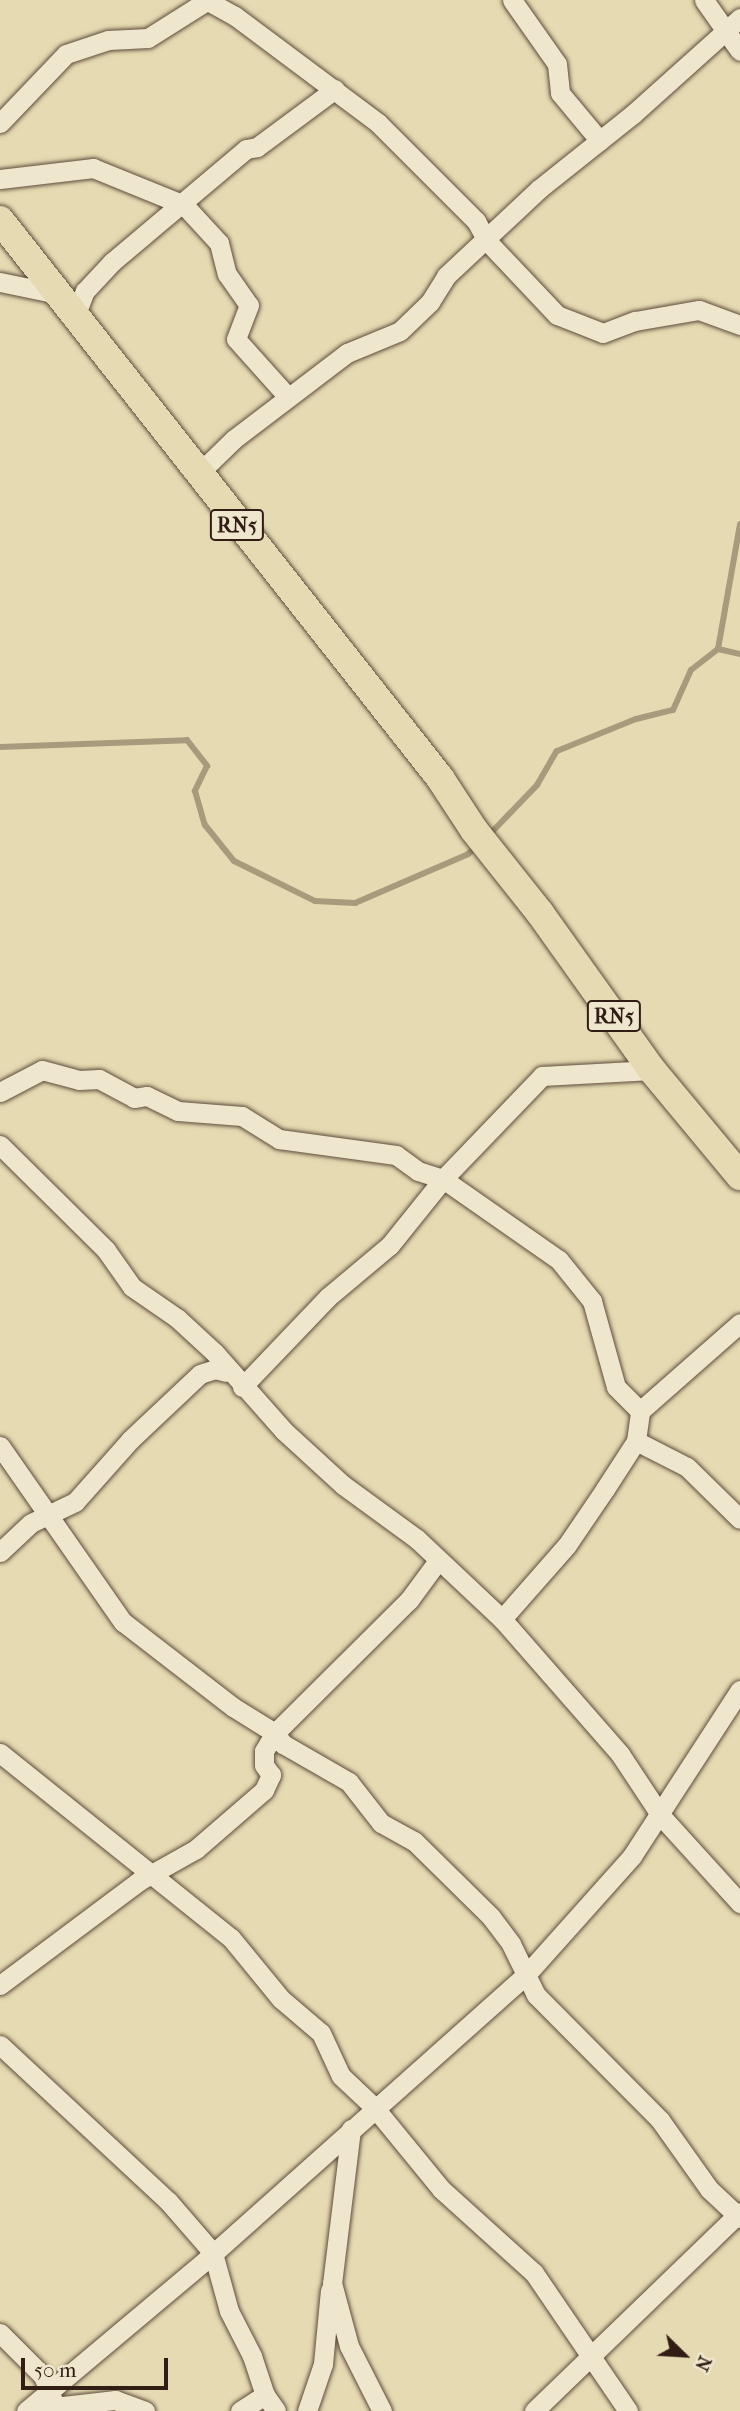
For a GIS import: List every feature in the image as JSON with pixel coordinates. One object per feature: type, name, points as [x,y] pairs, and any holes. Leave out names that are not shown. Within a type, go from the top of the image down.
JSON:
[{"type":"highway","name":"RN5","points":[[0,220],[440,778],[474,830],[652,1070],[740,1176]]},
{"type":"street","points":[[512,0],[557,64],[560,93],[600,141]]},
{"type":"street","points":[[704,0],[740,51]]},
{"type":"street","points":[[0,123],[65,54],[108,40],[148,38],[207,1],[235,16],[378,123],[476,221],[487,241],[557,314],[598,332],[699,310],[740,326]]},
{"type":"street","points":[[198,474],[288,397],[347,353],[400,331],[430,302],[446,276],[487,241],[539,189],[720,39],[724,30],[740,18]]},
{"type":"street","points":[[0,282],[67,304],[246,149],[257,147],[335,89]]},
{"type":"street","points":[[0,179],[93,168],[184,205],[219,243],[227,274],[250,308],[236,339],[288,397]]},
{"type":"street","points":[[0,1092],[36,1070],[79,1080],[99,1079],[134,1098],[147,1096],[178,1111],[242,1116],[287,1141],[389,1152],[418,1171],[443,1180],[565,1266],[600,1319],[617,1387],[640,1412]]},
{"type":"street","points":[[242,1387],[328,1297],[390,1245],[443,1180],[542,1076],[652,1070]]},
{"type":"street","points":[[0,1145],[106,1250],[132,1287],[177,1318],[215,1353],[226,1371],[344,1485],[409,1532],[437,1562],[502,1619],[620,1754],[661,1816],[740,1903]]},
{"type":"street","points":[[502,1619],[567,1545],[636,1441],[640,1412],[740,1323]]},
{"type":"street","points":[[0,1552],[31,1523],[75,1502],[130,1440],[200,1374],[215,1369],[226,1371]]},
{"type":"street","points":[[636,1441],[687,1467],[740,1519]]},
{"type":"street","points":[[0,1446],[123,1622],[233,1707],[275,1732],[283,1744],[349,1782],[382,1823],[414,1841],[491,1917],[511,1944],[524,1977],[550,2011],[660,2120],[709,2189],[739,2215],[639,2312],[587,2356],[534,2411]]},
{"type":"street","points":[[0,1985],[149,1875],[196,1849],[264,1790],[271,1775],[264,1765],[264,1751],[275,1732],[409,1600],[437,1562]]},
{"type":"street","points":[[27,2411],[52,2394],[524,1977],[581,1908],[610,1882],[661,1816],[740,1690]]},
{"type":"street","points":[[0,1753],[231,1938],[281,1999],[321,2034],[341,2076],[374,2107],[441,2189],[534,2273],[587,2356],[628,2411]]},
{"type":"street","points":[[0,2045],[168,2201],[213,2253],[229,2311],[252,2356],[273,2407],[240,2411]]},
{"type":"street","points":[[307,2411],[323,2364],[325,2310],[332,2283],[351,2129]]},
{"type":"street","points":[[332,2283],[349,2346],[382,2411]]},
{"type":"street","points":[[0,2333],[52,2394],[83,2404],[120,2400],[145,2411]]},
{"type":"waterway","points":[[488,836],[537,785],[557,751],[636,719],[673,710],[691,670],[718,649],[740,524]]},
{"type":"waterway","points":[[718,649],[740,654]]},
{"type":"waterway","points":[[0,747],[187,740],[207,766],[195,791],[205,825],[234,861],[315,901],[355,903],[468,854],[477,846]]}]
